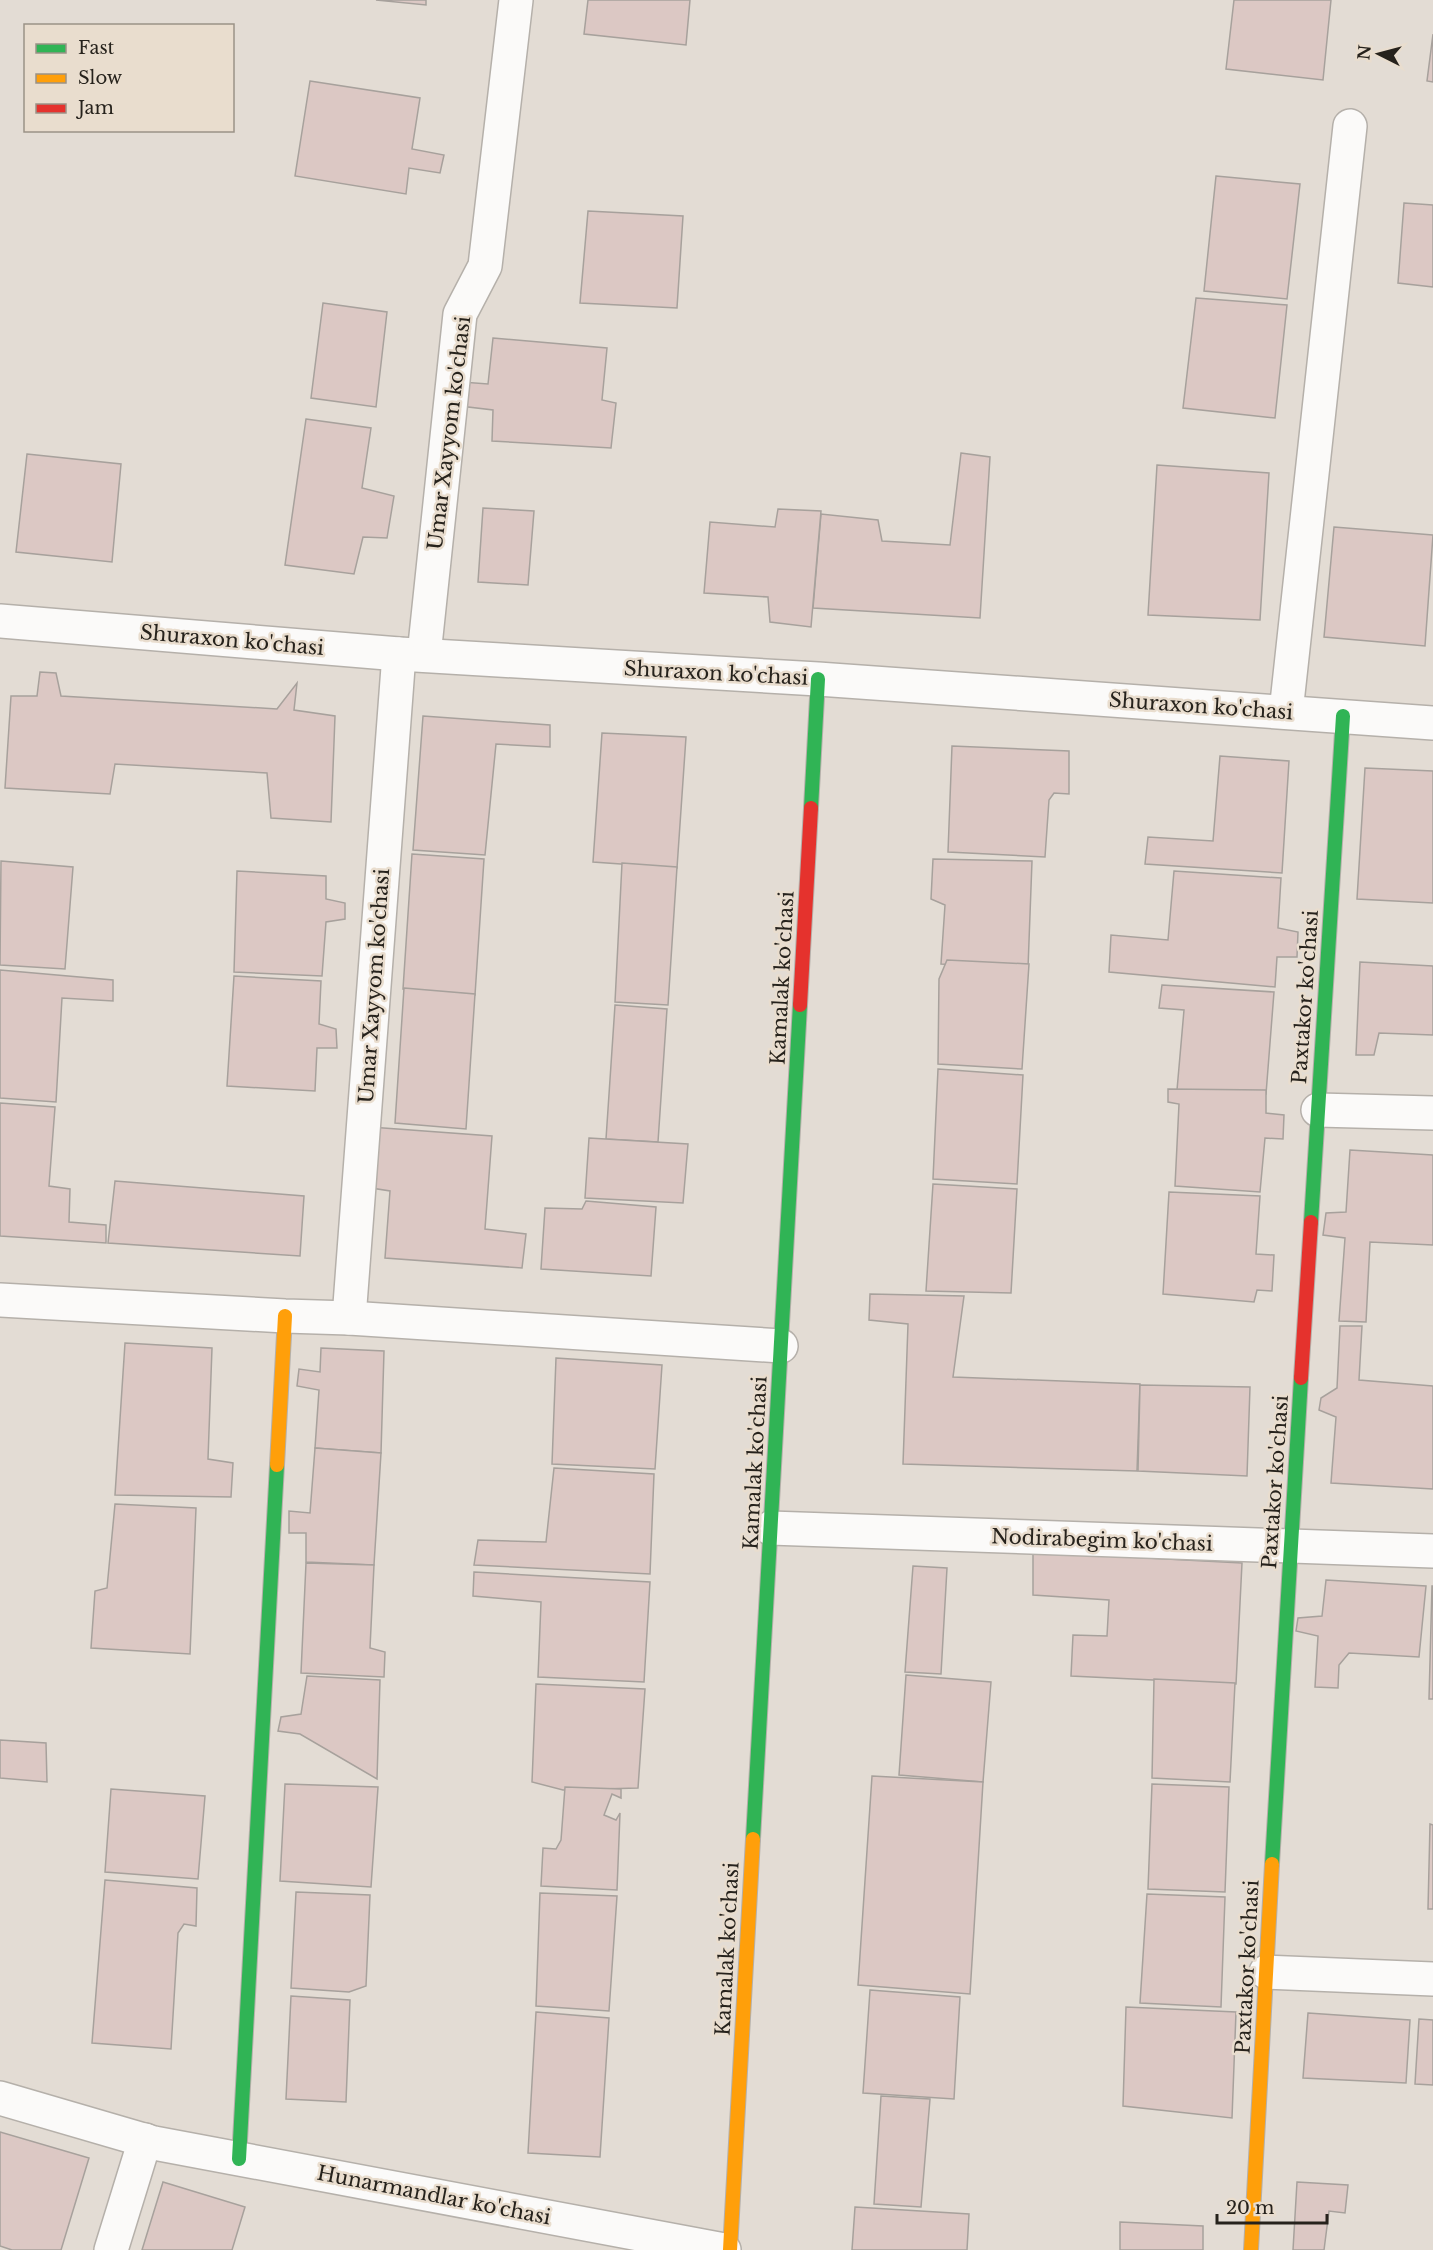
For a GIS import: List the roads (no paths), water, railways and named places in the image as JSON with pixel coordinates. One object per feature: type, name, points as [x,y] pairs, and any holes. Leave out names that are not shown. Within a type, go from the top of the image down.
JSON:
[{"type":"street","name":"Umar Xayyom ko'chasi","points":[[349,1318],[412,655],[460,314],[485,266],[516,0]]},
{"type":"street","points":[[1286,712],[1350,126]]},
{"type":"street","name":"Shuraxon ko'chasi","points":[[0,621],[412,655],[818,679],[1433,723]]},
{"type":"street","name":"Kamalak ko'chasi","points":[[730,2250],[818,679]]},
{"type":"street","name":"Paxtakor ko'chasi","points":[[1251,2250],[1290,1546],[1342,716]]},
{"type":"street","points":[[1318,1110],[1433,1113]]},
{"type":"street","points":[[0,1300],[349,1318],[781,1346]]},
{"type":"street","points":[[239,2159],[285,1316]]},
{"type":"street","name":"Nodirabegim ko'chasi","points":[[770,1528],[1433,1551]]},
{"type":"street","points":[[1266,1972],[1433,1979]]},
{"type":"street","name":"Hunarmandlar ko'chasi","points":[[0,2097],[145,2140],[724,2250]]},
{"type":"street","points":[[111,2250],[145,2140]]}]
